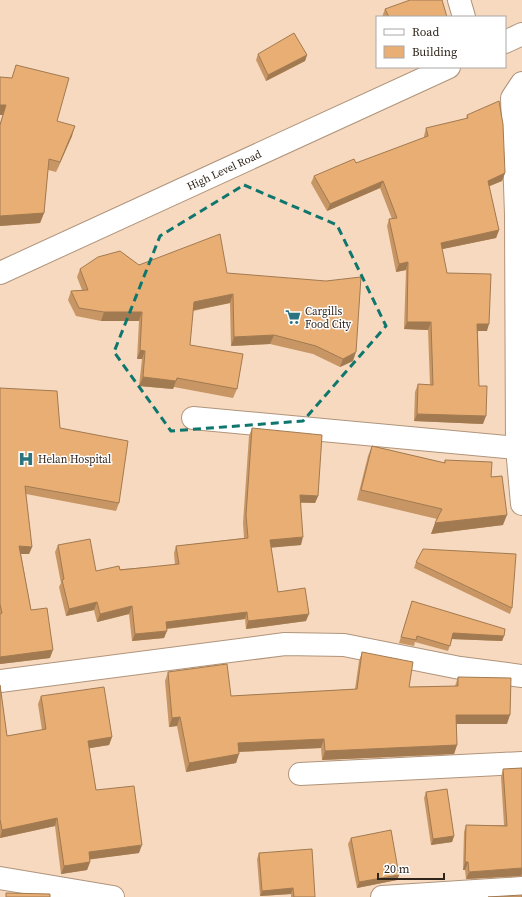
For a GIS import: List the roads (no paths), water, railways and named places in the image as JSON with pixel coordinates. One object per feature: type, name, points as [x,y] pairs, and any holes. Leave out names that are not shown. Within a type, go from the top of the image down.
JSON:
[{"type":"main road","points":[[459,0],[464,16]]},
{"type":"main road","points":[[506,42],[522,34]]},
{"type":"main road","name":"High Level Road","points":[[0,273],[447,68]]},
{"type":"main road","points":[[521,494],[517,448],[516,214],[512,98],[522,83]]},
{"type":"main road","points":[[193,418],[517,448]]},
{"type":"main road","points":[[0,681],[285,644],[344,645],[460,668],[522,676]]},
{"type":"main road","points":[[300,774],[522,763]]},
{"type":"main road","points":[[0,878],[113,897]]},
{"type":"main road","points":[[382,897],[522,888]]},
{"type":"place","name":"Cargills Food City","points":[[293,317]]},
{"type":"place","name":"Helan Hospital","points":[[26,459]]}]
